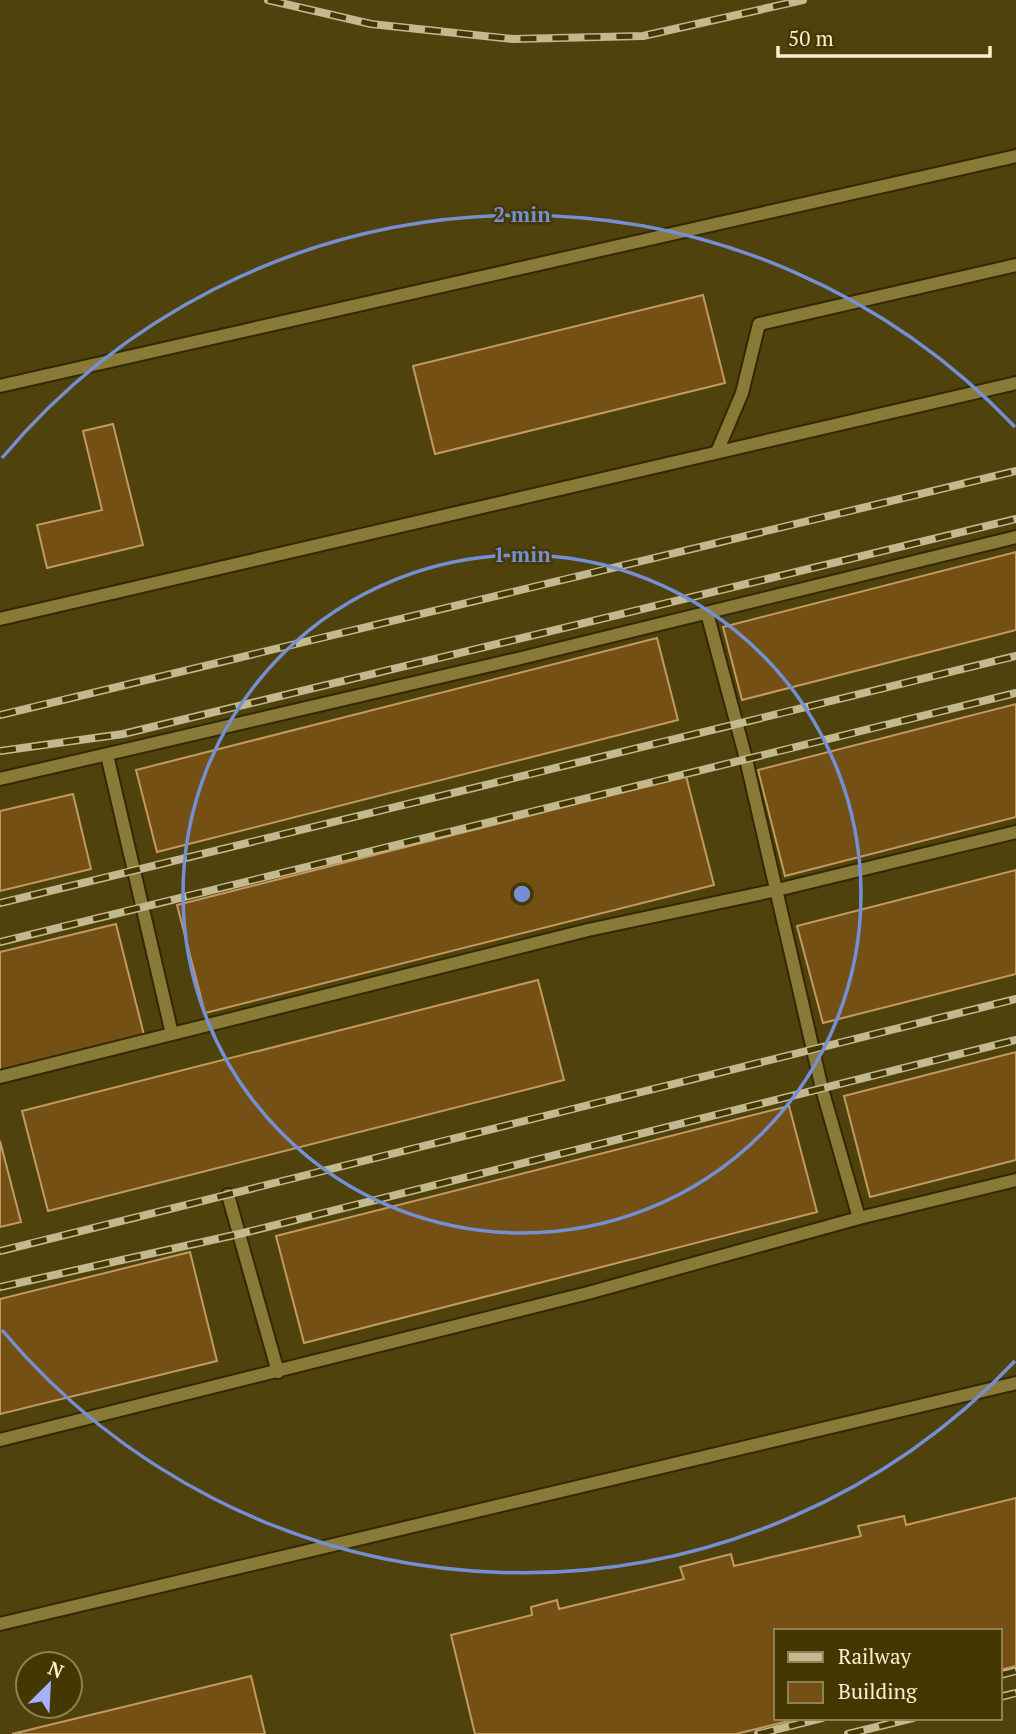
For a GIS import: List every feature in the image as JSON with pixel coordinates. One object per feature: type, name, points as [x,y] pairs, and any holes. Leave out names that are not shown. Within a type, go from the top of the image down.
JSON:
[{"type":"lane","points":[[0,386],[1016,156]]},
{"type":"lane","points":[[717,452],[741,393],[759,324],[1016,265]]},
{"type":"lane","points":[[0,620],[1016,383]]},
{"type":"lane","points":[[0,779],[1016,537]]},
{"type":"lane","points":[[707,612],[746,759],[822,1089],[859,1218]]},
{"type":"lane","points":[[107,755],[172,1034]]},
{"type":"lane","points":[[0,1077],[588,930],[776,890],[1016,832]]},
{"type":"lane","points":[[0,1440],[588,1293],[859,1218],[1016,1180]]},
{"type":"lane","points":[[228,1195],[278,1372]]},
{"type":"lane","points":[[0,1624],[1016,1383]]},
{"type":"building","points":[[703,295],[725,383],[435,454],[413,366]]},
{"type":"building","points":[[113,424],[143,545],[47,568],[37,525],[102,510],[83,431]]},
{"type":"building","points":[[1016,552],[1016,630],[742,700],[723,627]]},
{"type":"building","points":[[657,638],[678,720],[157,852],[136,770]]},
{"type":"building","points":[[1016,704],[1016,817],[785,876],[758,770]]},
{"type":"building","points":[[686,776],[714,885],[205,1013],[177,905]]},
{"type":"building","points":[[73,794],[91,869],[0,891],[0,811]]},
{"type":"building","points":[[1016,870],[1016,974],[823,1023],[797,926]]},
{"type":"building","points":[[116,924],[144,1035],[0,1071],[0,952]]},
{"type":"building","points":[[538,980],[564,1080],[48,1211],[22,1111]]},
{"type":"building","points":[[1016,1052],[1016,1160],[870,1197],[844,1096]]},
{"type":"building","points":[[789,1106],[817,1212],[304,1343],[276,1236]]},
{"type":"building","points":[[0,1141],[21,1222],[0,1227]]},
{"type":"building","points":[[190,1252],[217,1361],[0,1414],[0,1299]]},
{"type":"building","points":[[1016,1498],[1016,1666],[1002,1670],[1002,1629],[774,1629],[774,1720],[793,1720],[736,1734],[475,1734],[451,1635],[532,1615],[531,1607],[557,1600],[559,1609],[684,1579],[680,1567],[731,1554],[734,1566],[861,1536],[858,1526],[904,1516],[906,1525]]},
{"type":"building","points":[[251,1676],[265,1734],[12,1734],[70,1720],[84,1720],[84,1717]]},
{"type":"railway","points":[[268,0],[371,24],[513,39],[643,36],[803,0]]},
{"type":"railway","points":[[0,715],[1016,471]]},
{"type":"railway","points":[[0,751],[123,734],[1016,519]]},
{"type":"railway","points":[[0,903],[1016,656]]},
{"type":"railway","points":[[0,942],[1016,693]]},
{"type":"railway","points":[[0,1251],[1016,999]]},
{"type":"railway","points":[[0,1287],[239,1234],[1016,1040]]},
{"type":"railway","points":[[1002,1674],[1016,1671]]},
{"type":"railway","points":[[1002,1696],[1016,1693]]},
{"type":"railway","points":[[758,1734],[814,1720]]},
{"type":"railway","points":[[848,1734],[905,1720]]}]
